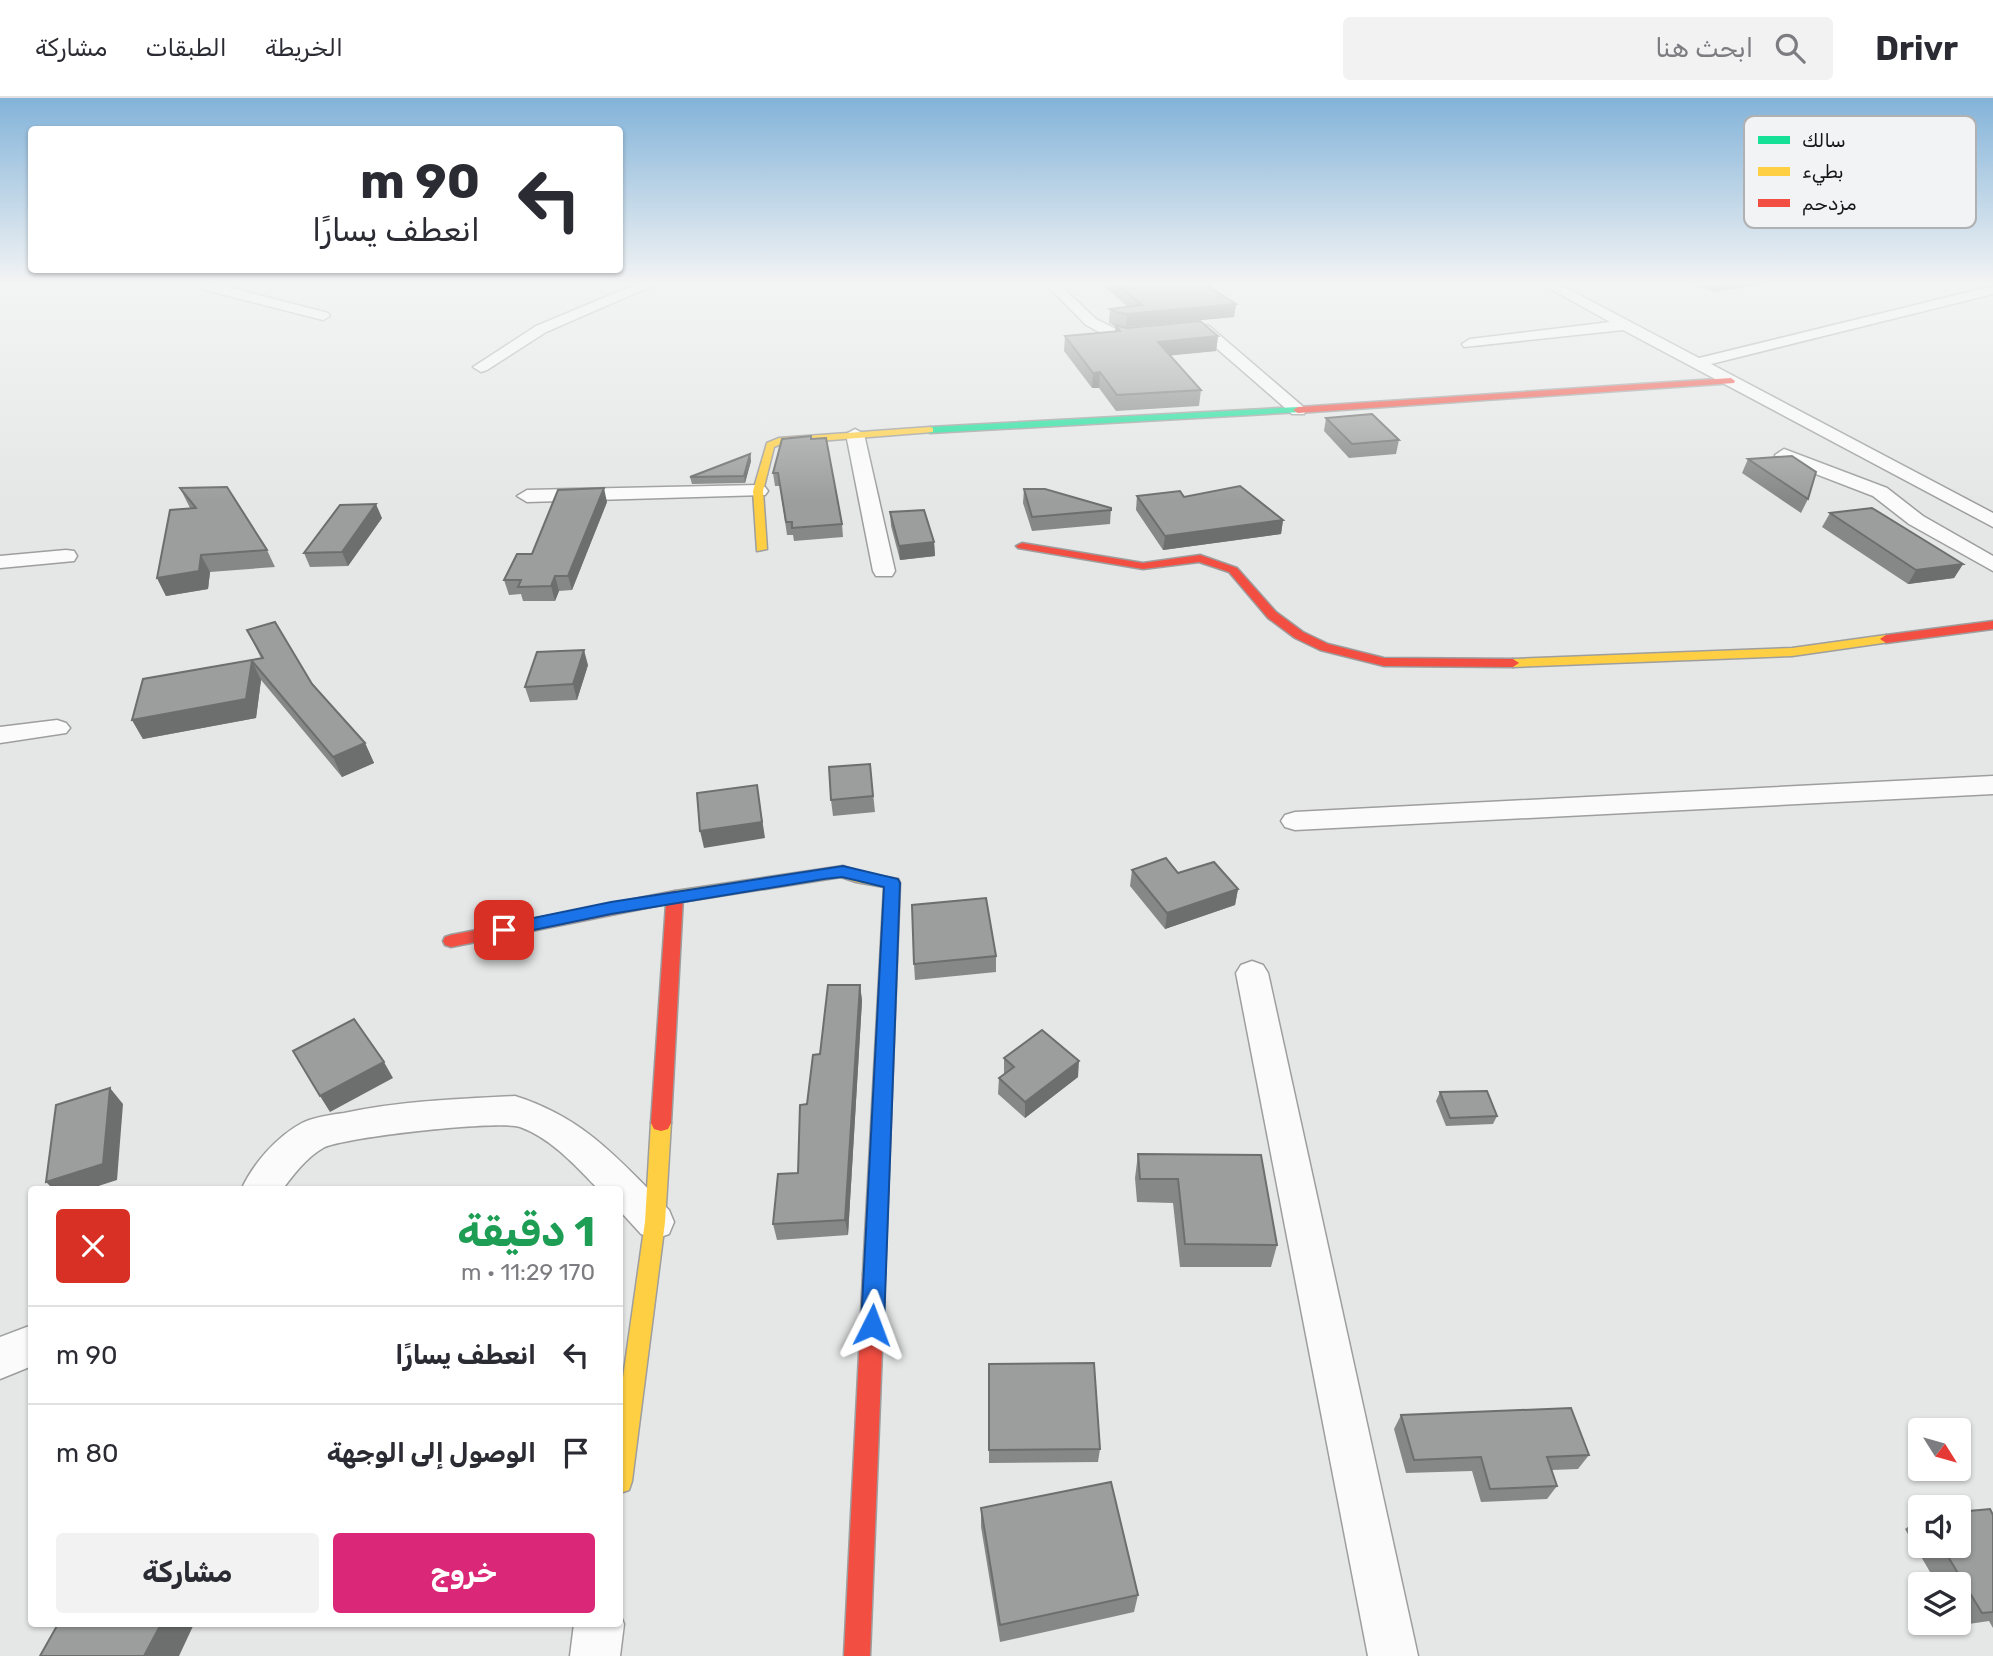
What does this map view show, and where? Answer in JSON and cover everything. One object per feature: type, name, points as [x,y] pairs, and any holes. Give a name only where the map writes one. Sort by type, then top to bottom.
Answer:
[{"type":"street","points":[[481,367],[501,355]]},
{"type":"street","points":[[1234,355],[1298,410]]},
{"type":"street","points":[[1682,355],[1863,454],[1993,521]]},
{"type":"street","points":[[1697,363],[1731,355]]},
{"type":"street","points":[[761,549],[758,491],[772,443],[855,434],[1298,410],[1731,381]]},
{"type":"street","points":[[855,434],[884,571]]},
{"type":"street","points":[[1784,455],[1880,492],[1916,520],[1993,565]]},
{"type":"street","points":[[527,496],[758,491]]},
{"type":"street","points":[[1022,546],[1143,566],[1200,558],[1233,570],[1272,615],[1299,635],[1324,647],[1384,662],[1500,664],[1792,652],[1993,625]]},
{"type":"street","points":[[0,562],[66,556]]},
{"type":"street","points":[[0,735],[57,728]]},
{"type":"street","points":[[1295,821],[1993,785]]},
{"type":"street","points":[[451,941],[675,897],[843,871],[856,877],[892,883],[857,1656]]},
{"type":"street","points":[[623,1459],[655,1222],[675,897]]},
{"type":"street","points":[[1252,973],[1392,1656]]},
{"type":"street","points":[[263,1186],[290,1152],[315,1134],[389,1118],[515,1111],[534,1115],[569,1138],[618,1186]]},
{"type":"street","points":[[623,1191],[655,1222]]},
{"type":"street","points":[[0,1358],[28,1347]]},
{"type":"street","points":[[595,1656],[599,1627]]},
{"type":"building","points":[[1079,355],[1169,355],[1201,390],[1117,395],[1100,372],[1093,373]]},
{"type":"building","points":[[1372,414],[1399,440],[1352,444],[1326,418]]},
{"type":"building","points":[[811,436],[811,439],[826,438],[842,524],[792,528],[792,522],[786,522],[778,473],[773,473],[782,439]]},
{"type":"building","points":[[750,454],[744,476],[690,477]]},
{"type":"building","points":[[1792,456],[1816,472],[1808,499],[1748,459]]},
{"type":"building","points":[[1240,486],[1283,520],[1165,536],[1137,496],[1180,491],[1184,497]]},
{"type":"building","points":[[227,487],[267,550],[201,555],[199,571],[157,578],[170,510],[196,508],[180,488]]},
{"type":"building","points":[[604,488],[568,576],[555,576],[551,586],[518,587],[521,580],[504,580],[517,554],[532,554],[558,490]]},
{"type":"building","points":[[1024,489],[1045,489],[1111,510],[1032,517]]},
{"type":"building","points":[[376,504],[342,552],[304,553],[340,505]]},
{"type":"building","points":[[1872,508],[1963,564],[1916,570],[1830,513]]},
{"type":"building","points":[[924,510],[934,542],[899,546],[890,512]]},
{"type":"building","points":[[275,622],[312,684],[365,743],[333,757],[252,661],[246,699],[132,720],[143,679],[263,658],[247,630]]},
{"type":"building","points":[[584,650],[573,684],[525,687],[537,652]]},
{"type":"building","points":[[870,764],[873,796],[831,800],[829,767]]},
{"type":"building","points":[[757,785],[762,822],[700,831],[697,793]]},
{"type":"building","points":[[1166,858],[1178,873],[1214,862],[1238,889],[1167,913],[1132,870]]},
{"type":"building","points":[[986,898],[996,956],[914,964],[912,905]]},
{"type":"building","points":[[828,985],[860,985],[845,1220],[773,1224],[778,1174],[798,1173],[800,1105],[807,1104],[813,1055],[820,1054]]},
{"type":"building","points":[[354,1019],[384,1062],[320,1096],[293,1051]]},
{"type":"building","points":[[1042,1030],[1079,1061],[1025,1102],[999,1078],[1014,1067],[1004,1058]]},
{"type":"building","points":[[110,1088],[103,1164],[46,1182],[56,1105]]},
{"type":"building","points":[[1487,1091],[1497,1116],[1450,1118],[1440,1092]]},
{"type":"building","points":[[1138,1154],[1261,1155],[1277,1245],[1185,1244],[1178,1179],[1140,1179]]},
{"type":"building","points":[[1094,1363],[1100,1449],[989,1450],[989,1364]]},
{"type":"building","points":[[1571,1408],[1589,1455],[1547,1457],[1557,1486],[1490,1489],[1481,1457],[1414,1460],[1401,1415]]},
{"type":"building","points":[[1111,1482],[1138,1595],[1000,1625],[981,1508]]},
{"type":"building","points":[[1990,1509],[1993,1515],[1993,1612],[1982,1613],[1971,1595],[1971,1572],[1957,1572],[1949,1558],[1971,1558],[1971,1511]]},
{"type":"building","points":[[56,1627],[159,1627],[144,1656],[40,1656]]},
{"type":"traffic: fast","points":[[930,430],[1298,410]]},
{"type":"traffic: slow","points":[[761,549],[758,491],[770,445],[779,441],[930,430]]},
{"type":"traffic: slow","points":[[1513,663],[1792,652],[1886,639]]},
{"type":"traffic: slow","points":[[675,897],[843,871],[856,877],[892,883],[874,1274]]},
{"type":"traffic: slow","points":[[623,1459],[655,1222],[661,1123]]},
{"type":"traffic: jam","points":[[1298,410],[1731,381]]},
{"type":"traffic: jam","points":[[1022,546],[1143,566],[1200,558],[1233,570],[1272,615],[1299,635],[1324,647],[1384,662],[1513,663]]},
{"type":"traffic: jam","points":[[1886,639],[1993,625]]},
{"type":"traffic: jam","points":[[451,941],[675,897],[661,1123]]},
{"type":"traffic: jam","points":[[857,1656],[874,1274]]},
{"type":"route","points":[[504,930],[611,908],[843,871],[856,877],[892,883],[872,1325]]}]
